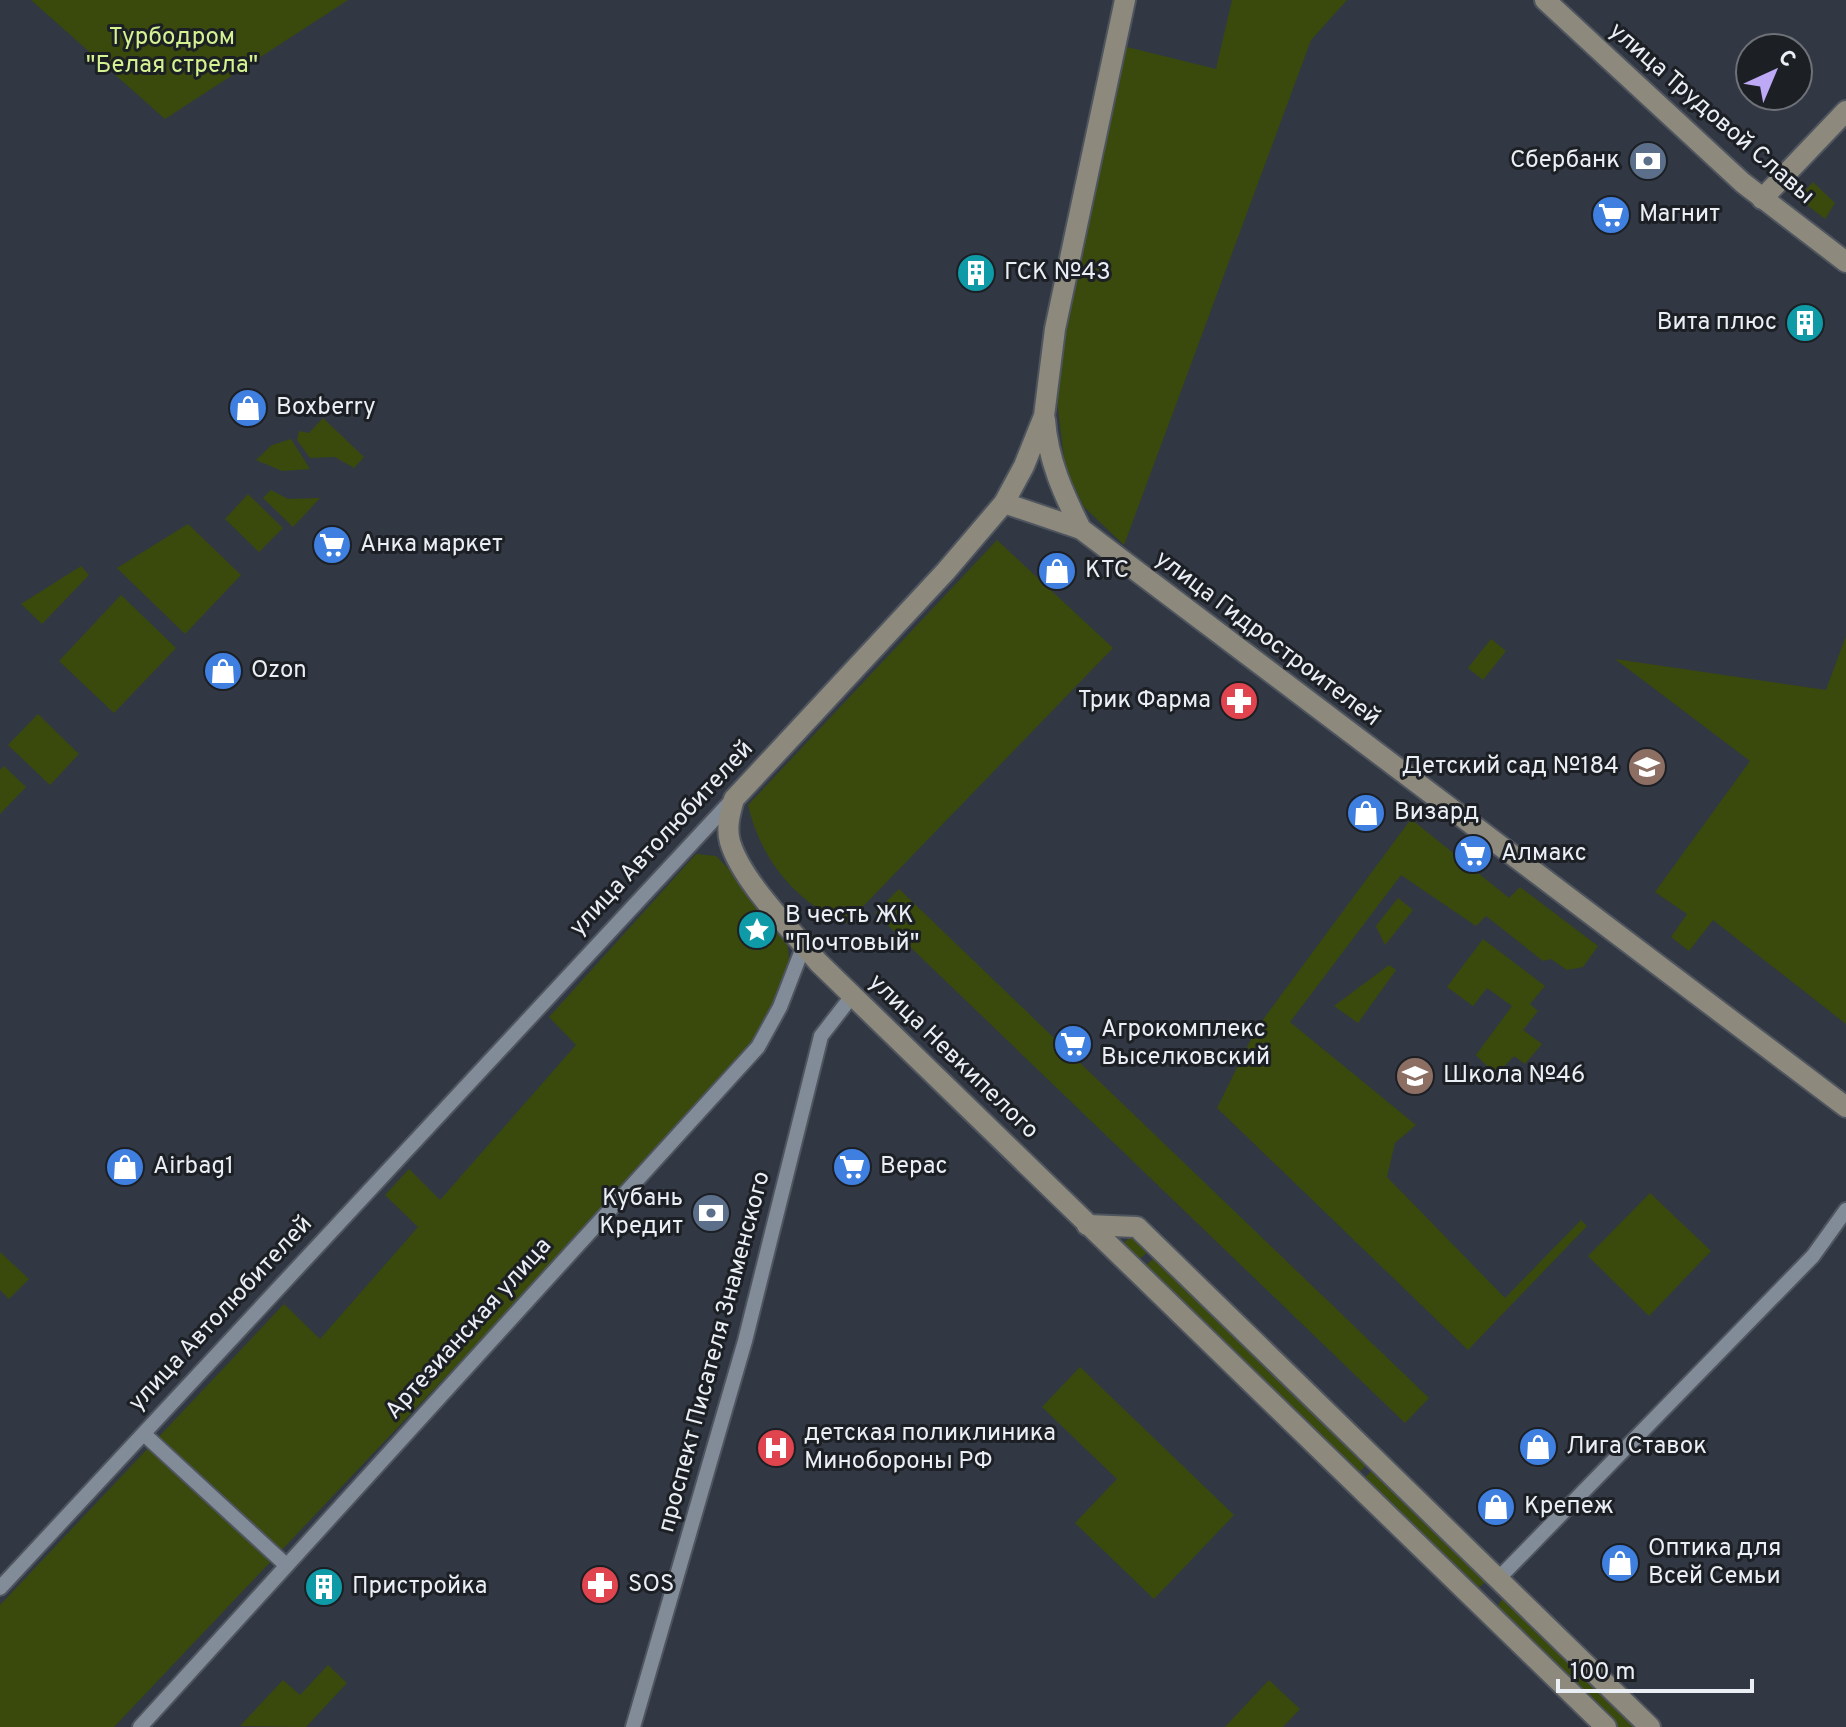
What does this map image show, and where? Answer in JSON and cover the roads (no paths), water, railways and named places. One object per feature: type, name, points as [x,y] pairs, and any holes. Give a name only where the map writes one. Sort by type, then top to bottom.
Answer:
[{"type":"street","name":"улица Автолюбителей","points":[[0,1588],[853,673],[1004,503],[1044,416],[1057,315],[1125,0]]},
{"type":"street","name":"улица Трудовой Славы","points":[[1545,0],[1762,199],[1846,262]]},
{"type":"street","points":[[1762,199],[1846,111]]},
{"type":"street","name":"улица Гидростроителей","points":[[1044,416],[1047,445],[1056,476],[1081,529]]},
{"type":"street","name":"улица Гидростроителей","points":[[1004,503],[1081,529],[1846,1107]]},
{"type":"street","name":"улица Невкипелого","points":[[734,799],[728,820],[730,841],[756,885],[804,945],[852,996],[1606,1727]]},
{"type":"street","name":"Артезианская улица","points":[[140,1727],[758,1047],[780,1007],[804,945]]},
{"type":"street","name":"проспект Писателя Знаменского","points":[[633,1727],[745,1341],[821,1036],[852,996]]},
{"type":"street","points":[[1470,1598],[1483,1593],[1500,1579],[1813,1256],[1846,1210]]},
{"type":"street","points":[[1087,1225],[1137,1227],[1650,1727]]},
{"type":"street","points":[[1141,1277],[1141,1264],[1149,1255],[1164,1254]]},
{"type":"street","points":[[145,1435],[285,1564]]},
{"type":"street","points":[[1486,1613],[1500,1579]]},
{"type":"place","name":"Сбербанк","points":[[1648,161]]},
{"type":"place","name":"Магнит","points":[[1611,215]]},
{"type":"place","name":"ГСК №43","points":[[976,273]]},
{"type":"place","name":"Вита плюс","points":[[1805,323]]},
{"type":"place","name":"Boxberry","points":[[248,408]]},
{"type":"place","name":"Анка маркет","points":[[332,545]]},
{"type":"place","name":"КТС","points":[[1057,571]]},
{"type":"place","name":"Ozon","points":[[223,671]]},
{"type":"place","name":"Трик Фарма","points":[[1239,701]]},
{"type":"place","name":"Детский сад №184","points":[[1647,767]]},
{"type":"place","name":"Визард","points":[[1366,813]]},
{"type":"place","name":"Алмакс","points":[[1473,854]]},
{"type":"place","name":"В честь ЖК \"Почтовый\"","points":[[757,930]]},
{"type":"place","name":"Агрокомплекс Выселковский","points":[[1073,1044]]},
{"type":"place","name":"Школа №46","points":[[1415,1076]]},
{"type":"place","name":"Airbag1","points":[[125,1167]]},
{"type":"place","name":"Верас","points":[[852,1167]]},
{"type":"place","name":"Кубань Кредит","points":[[711,1213]]},
{"type":"place","name":"Лига Ставок","points":[[1538,1447]]},
{"type":"place","name":"детская поликлиника Минобороны РФ","points":[[776,1448]]},
{"type":"place","name":"Крепеж","points":[[1496,1507]]},
{"type":"place","name":"Оптика для Всей Семьи","points":[[1620,1563]]},
{"type":"place","name":"SOS","points":[[600,1585]]},
{"type":"place","name":"Пристройка","points":[[324,1587]]},
{"type":"park label","name":"Турбодром \"Белая стрела\"","points":[[172,52]]}]
